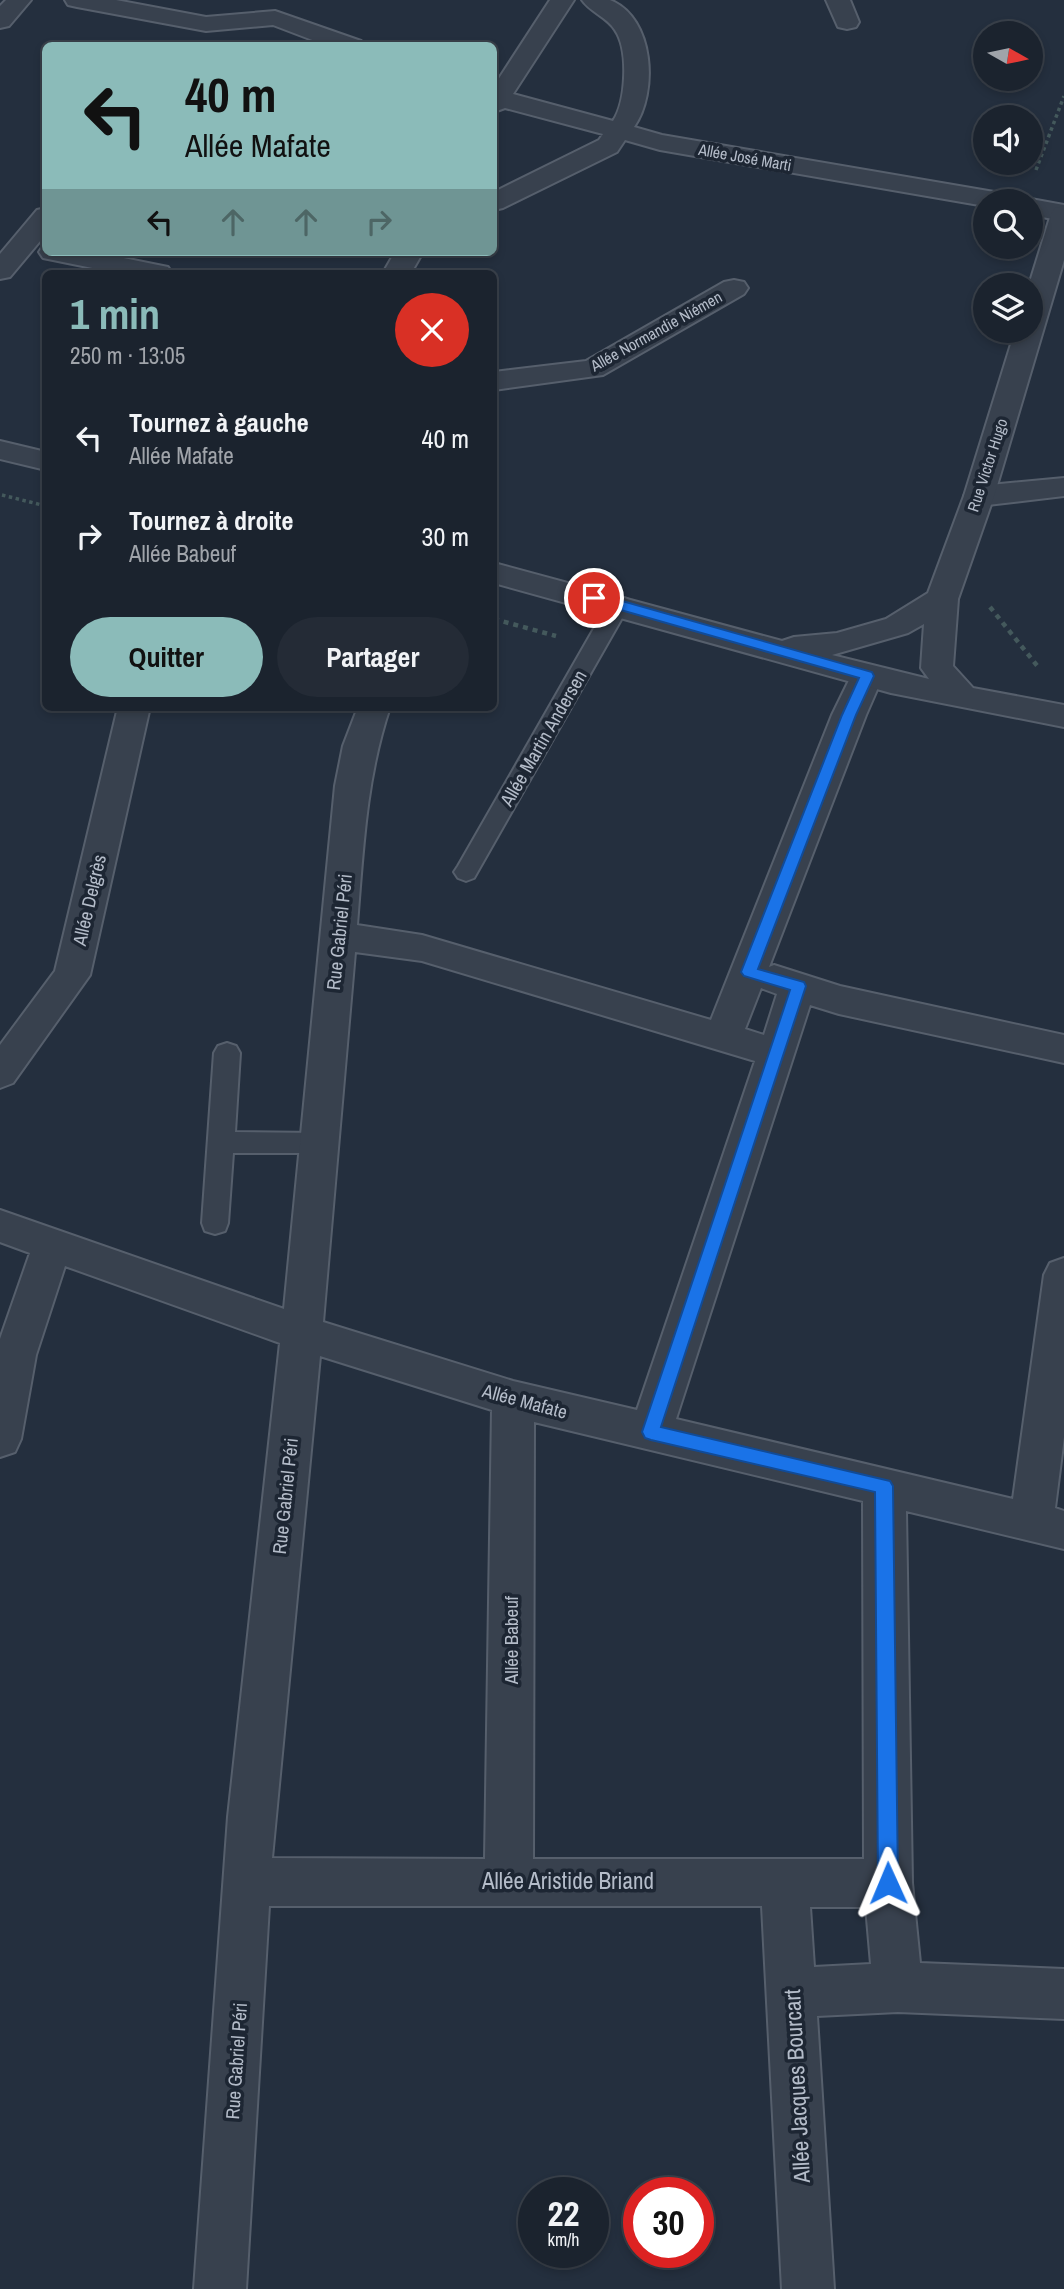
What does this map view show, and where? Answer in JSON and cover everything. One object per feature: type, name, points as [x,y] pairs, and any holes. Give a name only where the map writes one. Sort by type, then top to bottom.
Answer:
[{"type":"street","points":[[0,21],[19,0]]},
{"type":"street","points":[[77,0],[206,24],[275,18],[341,42]]},
{"type":"street","points":[[275,18],[303,0]]},
{"type":"street","points":[[497,97],[562,0]]},
{"type":"street","points":[[497,201],[608,146],[632,112],[637,68],[632,38],[624,23],[594,0]]},
{"type":"street","points":[[191,42],[206,24]]},
{"type":"street","name":"Allée José Marti","points":[[497,100],[660,142],[973,196]]},
{"type":"street","points":[[1043,212],[1063,219]]},
{"type":"street","name":"Rue Victor Hugo","points":[[1043,285],[1063,219]]},
{"type":"street","points":[[0,271],[33,248],[42,226]]},
{"type":"street","points":[[73,256],[143,270]]},
{"type":"street","name":"Allée Normandie Niémen","points":[[497,381],[593,369],[734,289]]},
{"type":"street","name":"Rue Victor Hugo","points":[[963,698],[937,668],[942,599],[979,495],[1025,343]]},
{"type":"street","points":[[0,450],[42,460]]},
{"type":"street","points":[[979,495],[1064,487]]},
{"type":"street","points":[[497,574],[619,604],[867,676],[963,698],[1064,716]]},
{"type":"street","points":[[780,649],[839,643],[897,626],[942,599]]},
{"type":"street","points":[[723,1037],[849,715],[867,676]]},
{"type":"street","name":"Allée Delgrès","points":[[0,1073],[72,975],[133,711]]},
{"type":"street","name":"Rue Gabriel Péri","points":[[220,2289],[249,1882],[251,1817],[303,1334],[352,786],[360,746],[373,711]]},
{"type":"street","points":[[337,936],[422,948],[776,1053]]},
{"type":"street","points":[[749,972],[839,1000],[1064,1049]]},
{"type":"street","points":[[651,1432],[798,986]]},
{"type":"street","name":"Allée Mafate","points":[[0,1226],[303,1334],[513,1399],[1048,1525]]},
{"type":"street","points":[[0,1439],[15,1355],[52,1246]]},
{"type":"street","points":[[1048,1525],[1064,1275]]},
{"type":"street","name":"Allée Babeuf","points":[[509,1880],[513,1399]]},
{"type":"street","points":[[884,1486],[888,1883],[898,1987]]},
{"type":"street","name":"Allée Aristide Briand","points":[[249,1882],[509,1880],[888,1883]]},
{"type":"street","name":"Allée Jacques Bourcart","points":[[785,1882],[807,2289]]},
{"type":"street","points":[[792,1993],[898,1987],[1064,1994]]},
{"type":"lane","name":"Allée Martin Andersen","points":[[466,872],[619,604]]},
{"type":"lane","points":[[215,1223],[227,1053]]},
{"type":"lane","points":[[221,1142],[319,1143]]},
{"type":"path","points":[[1033,178],[1064,96]]},
{"type":"path","points":[[0,494],[42,505]]},
{"type":"path","points":[[988,605],[1037,667],[1051,670]]},
{"type":"route","points":[[594,598],[867,676],[849,715],[749,972],[798,986],[651,1432],[884,1486],[888,1883]]}]
